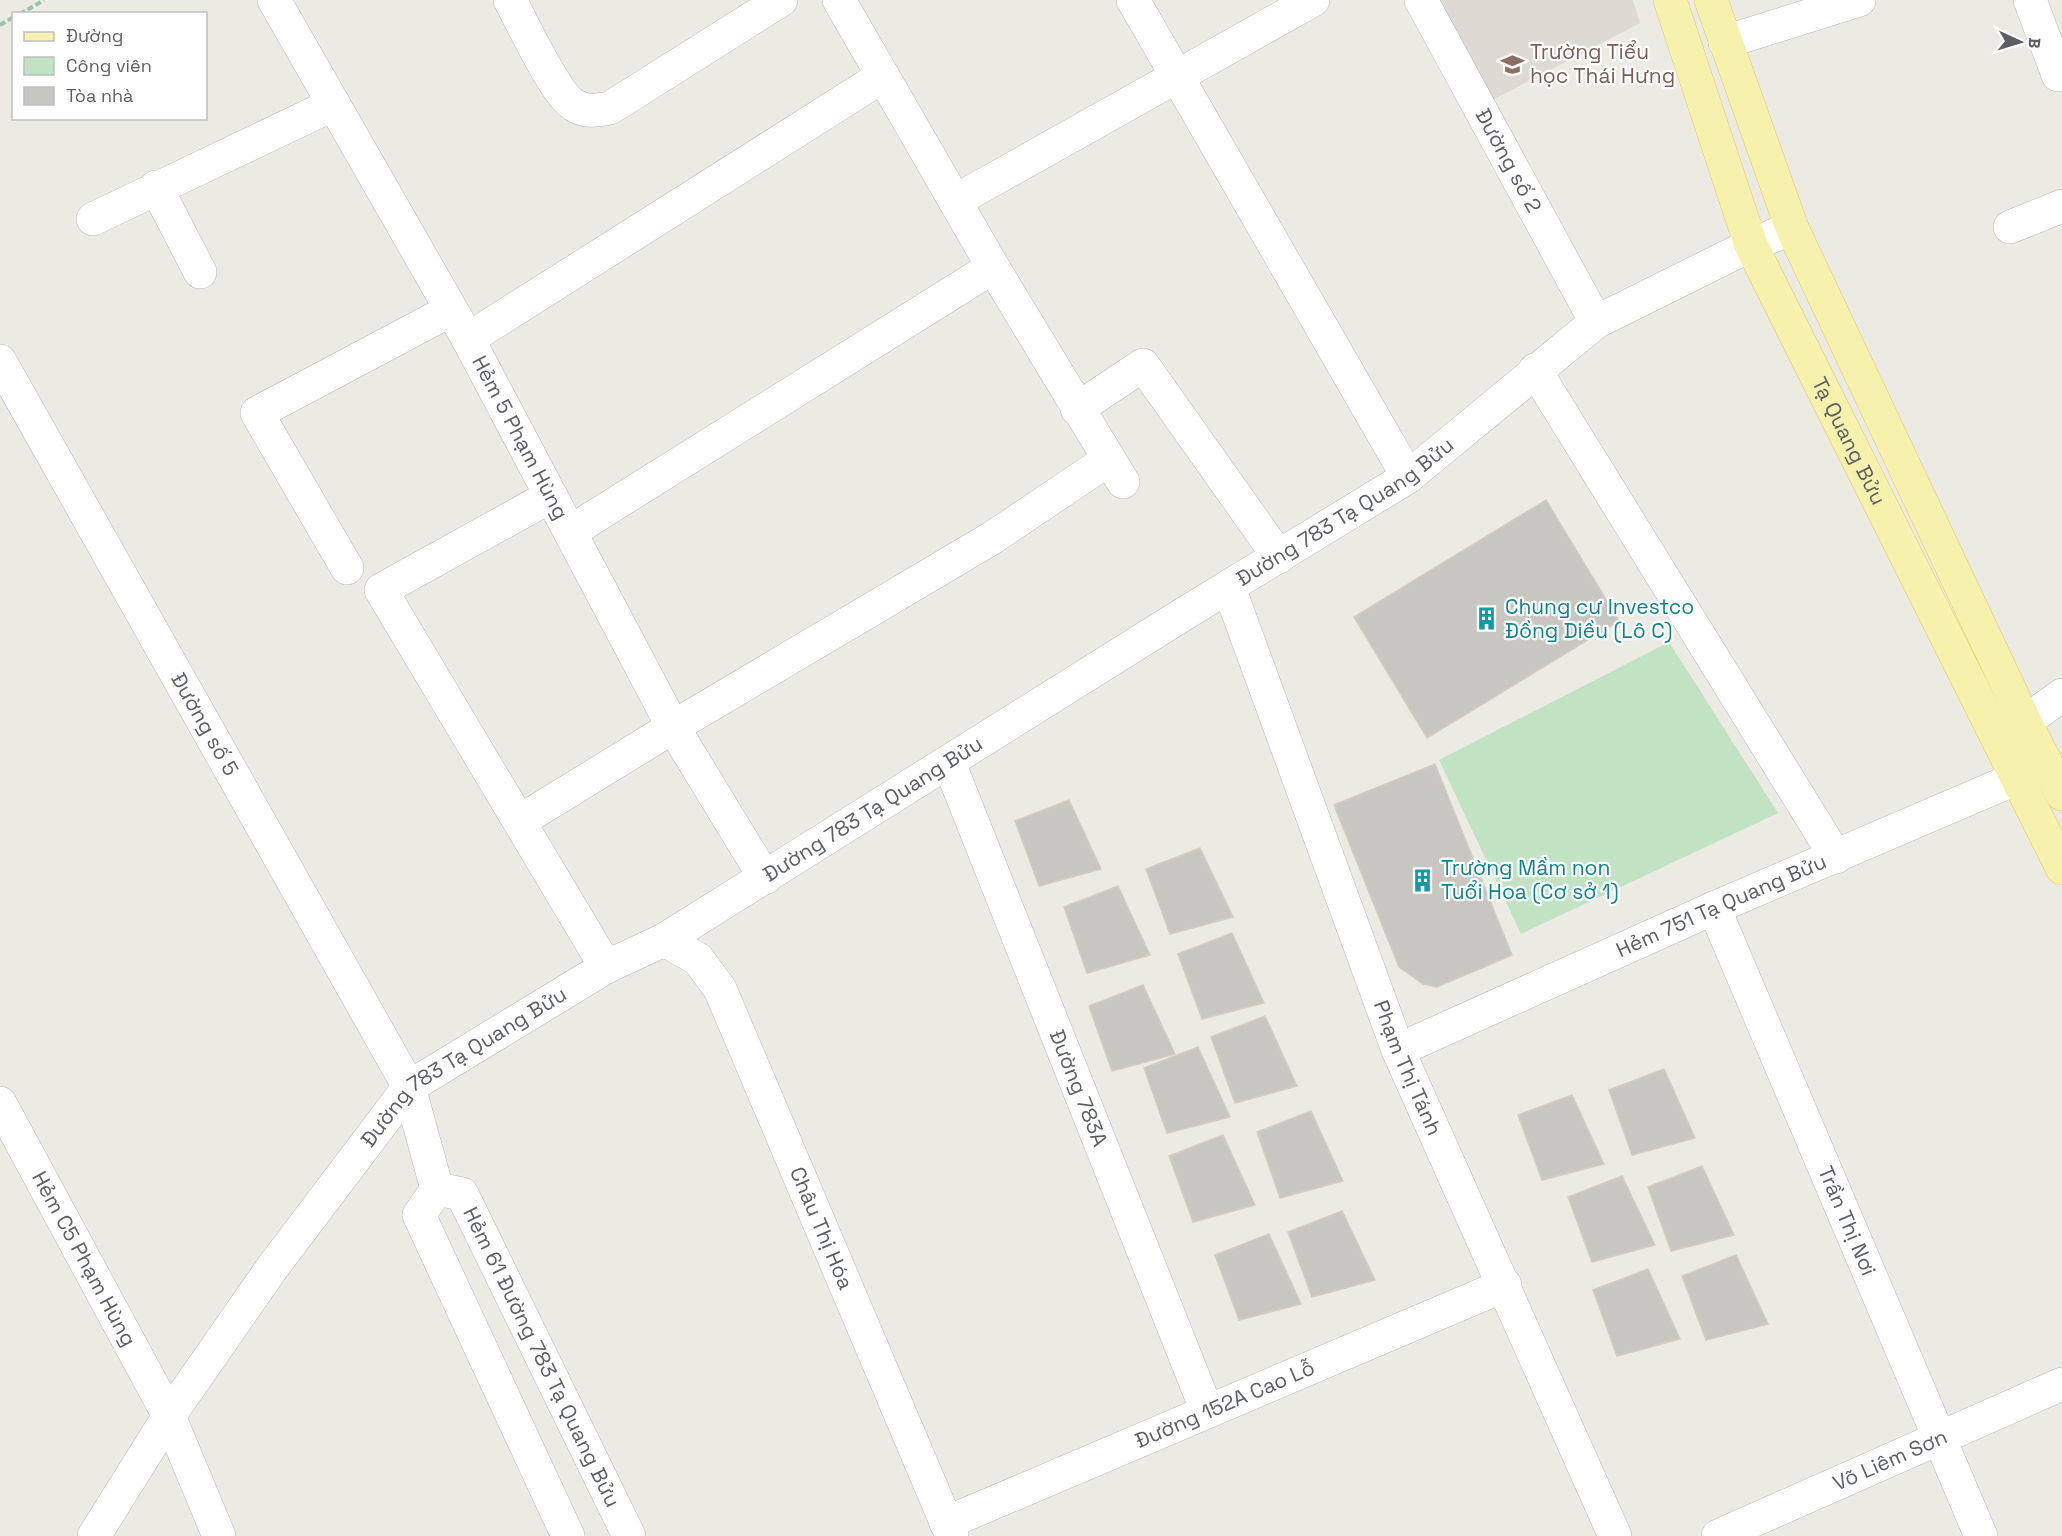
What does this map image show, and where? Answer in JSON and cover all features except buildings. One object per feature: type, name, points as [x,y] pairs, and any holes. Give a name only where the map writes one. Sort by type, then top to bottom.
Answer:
[{"type":"main road","name":"Tạ Quang Bửu","points":[[1670,0],[1751,245],[2062,868]]},
{"type":"main road","name":"Tạ Quang Bửu","points":[[1711,0],[1792,228],[2025,722],[2062,794]]},
{"type":"street","name":"Hẻm 5 Phạm Hùng","points":[[274,0],[468,339],[673,727],[765,878]]},
{"type":"street","points":[[510,0],[559,90],[572,105],[588,111],[610,108],[781,0]]},
{"type":"street","points":[[520,822],[673,727],[992,538],[1115,471],[993,267],[839,0]]},
{"type":"street","points":[[1133,0],[1408,477]]},
{"type":"street","points":[[955,201],[1313,0]]},
{"type":"street","name":"Đường số 2","points":[[1421,0],[1596,322]]},
{"type":"street","points":[[1725,42],[1859,0]]},
{"type":"street","points":[[2030,0],[2058,75],[2062,74]]},
{"type":"street","points":[[468,339],[883,76]]},
{"type":"street","points":[[93,219],[334,104]]},
{"type":"street","points":[[156,187],[200,272]]},
{"type":"street","points":[[2010,227],[2062,206]]},
{"type":"street","name":"Đường 783 Tạ Quang Bửu","points":[[94,1536],[169,1416],[272,1268],[409,1087],[606,967],[664,940],[1408,477],[1596,322],[1751,245],[1792,228]]},
{"type":"street","points":[[570,532],[993,267]]},
{"type":"street","points":[[347,568],[257,413],[451,310]]},
{"type":"street","name":"Đường số 5","points":[[0,361],[409,1087],[437,1189]]},
{"type":"street","points":[[1077,409],[1143,365],[1279,557]]},
{"type":"street","points":[[1535,370],[1836,857]]},
{"type":"street","points":[[551,496],[381,590],[606,967]]},
{"type":"street","name":"Phạm Thị Tánh","points":[[1229,588],[1398,1050],[1505,1285],[1615,1536]]},
{"type":"street","points":[[2025,722],[2062,695]]},
{"type":"street","name":"Đường 783A","points":[[949,764],[1207,1411]]},
{"type":"street","name":"Hẻm 751 Tạ Quang Bửu","points":[[1398,1050],[1714,908],[2019,780],[2047,765]]},
{"type":"street","name":"Trần Thị Nơi","points":[[1714,908],[1981,1536]]},
{"type":"street","name":"Châu Thị Hóa","points":[[664,940],[698,959],[720,989],[949,1529]]},
{"type":"street","name":"Hẻm C5 Phạm Hùng","points":[[0,1103],[169,1416],[219,1536]]},
{"type":"street","points":[[437,1189],[419,1215],[568,1536]]},
{"type":"street","name":"Hẻm 61 Đường 783 Tạ Quang Bửu","points":[[437,1189],[462,1194],[628,1536]]},
{"type":"street","name":"Đường 152A Cao Lỗ","points":[[949,1529],[1207,1411],[1505,1285]]},
{"type":"street","name":"Võ Liêm Sơn","points":[[1718,1536],[2062,1384]]},
{"type":"path","points":[[23,12],[44,0]]},
{"type":"shaded area","name":"Trường Tiểu học Thái Hưng","points":[[1431,0],[1633,0],[1640,23],[1483,105]]},
{"type":"green space","points":[[1669,642],[1778,813],[1521,934],[1439,760]]},
{"type":"place","name":"Trường Tiểu học Thái Hưng","points":[[1512,64]]},
{"type":"place","name":"Chung cư Investco Đồng Diều (Lô C)","points":[[1487,619]]},
{"type":"place","name":"Trường Mầm non Tuổi Hoa (Cơ sở 1)","points":[[1423,880]]}]
